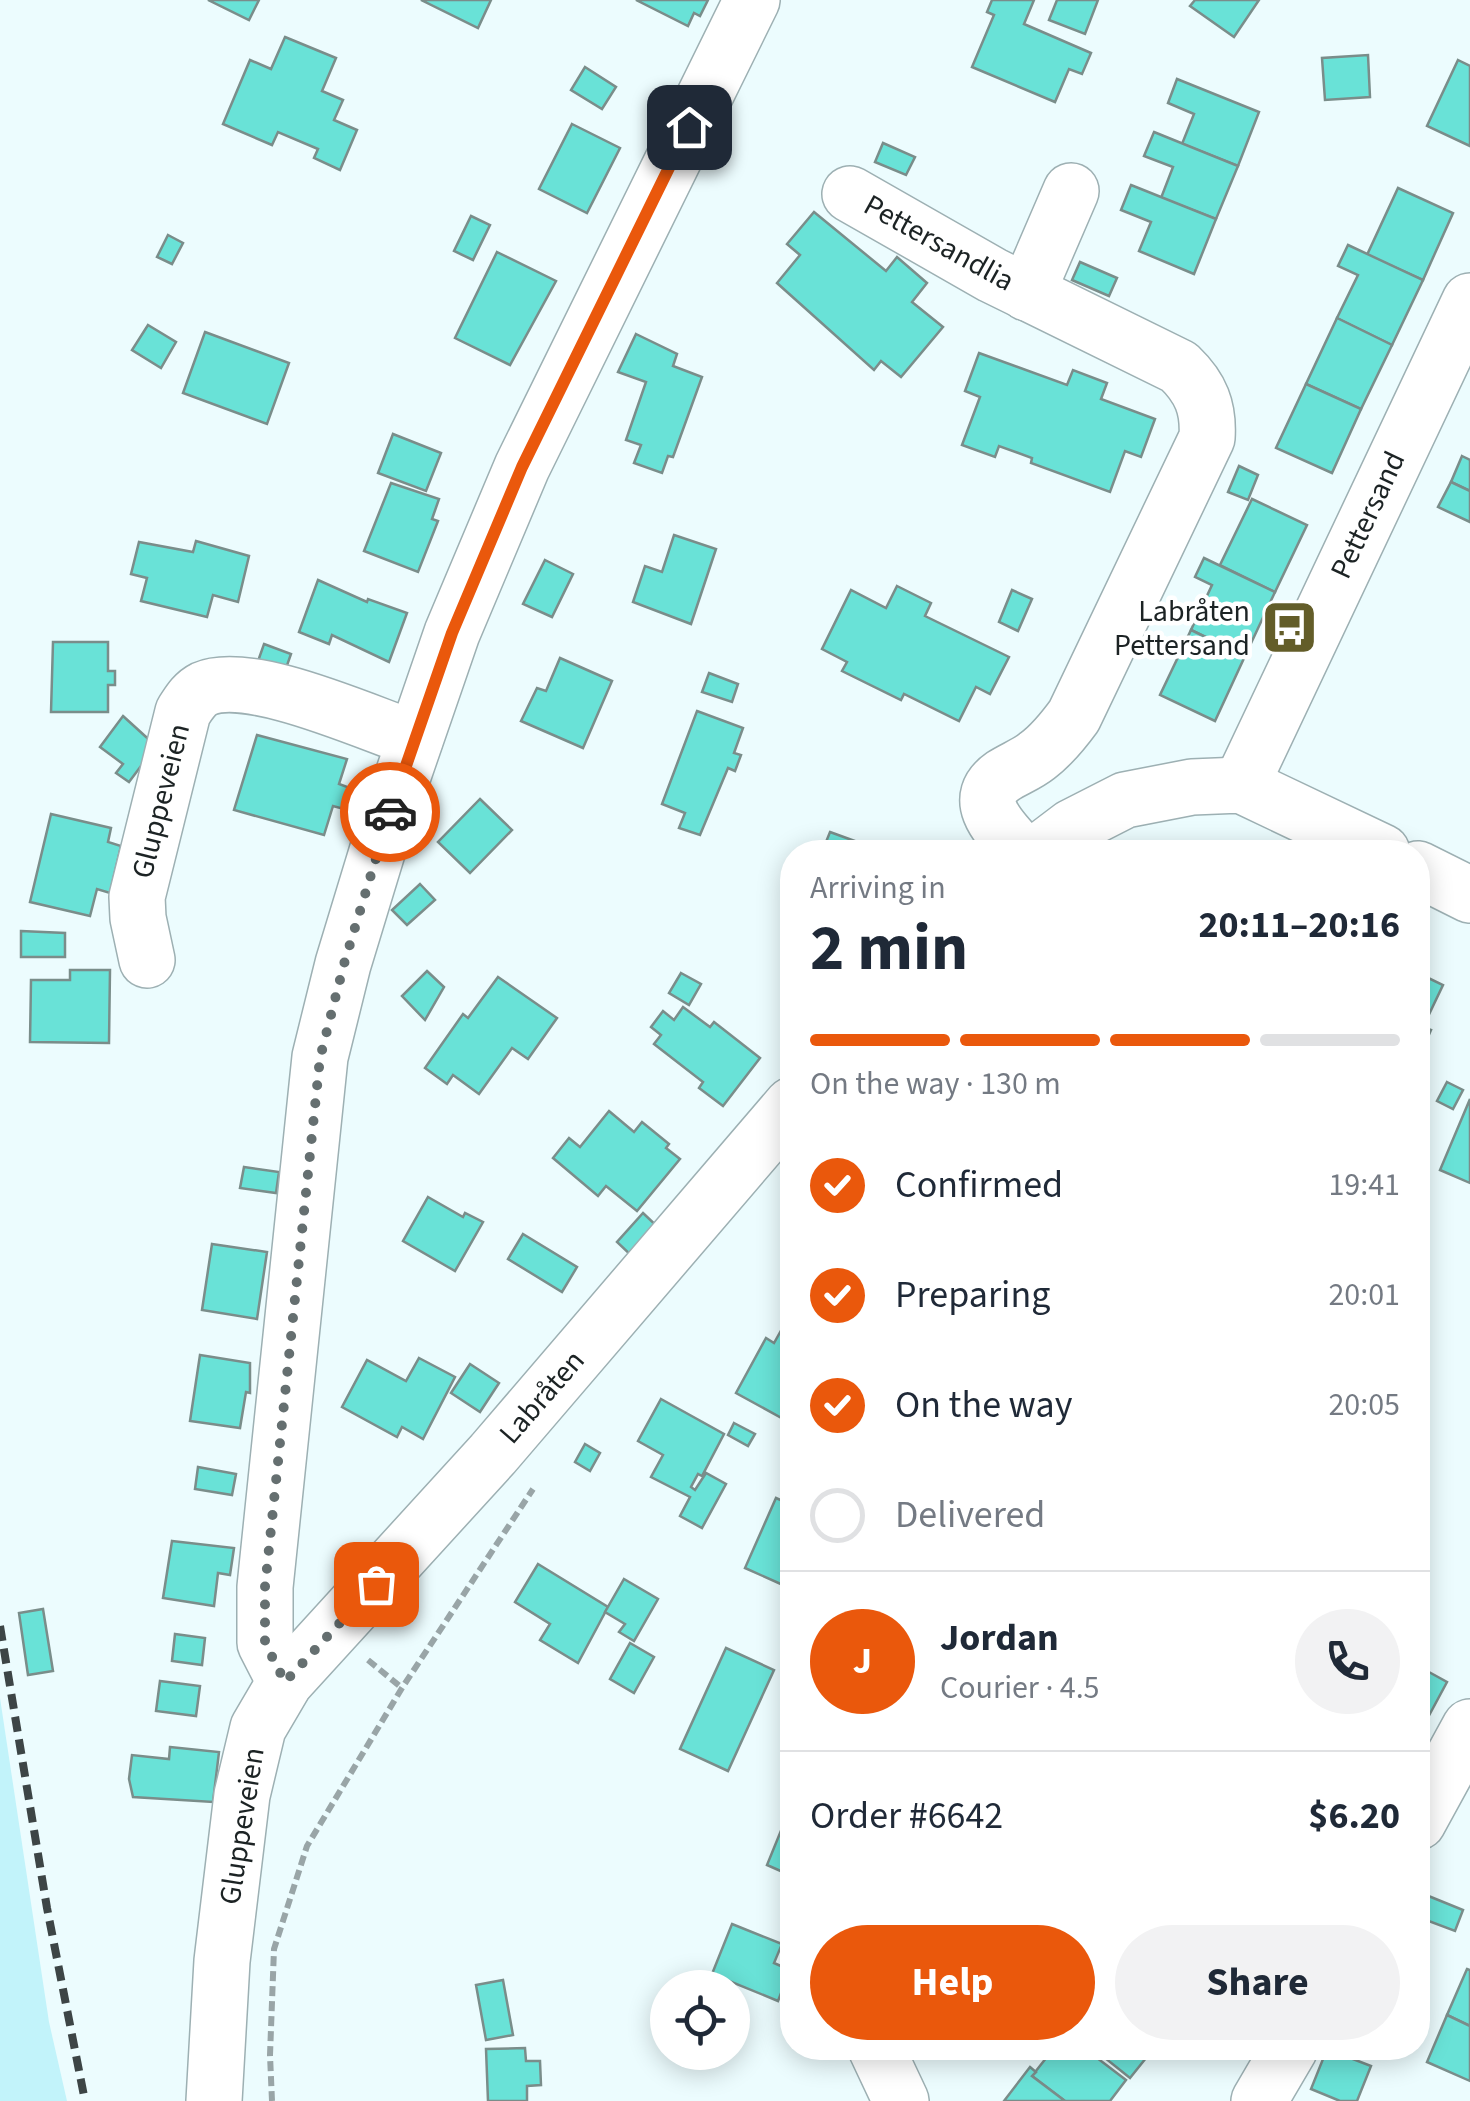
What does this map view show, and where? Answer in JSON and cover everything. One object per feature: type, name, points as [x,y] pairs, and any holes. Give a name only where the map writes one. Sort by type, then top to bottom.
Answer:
[{"type":"street","points":[[285,1682],[265,1643],[265,1587],[320,1058],[349,946],[452,633],[522,467],[752,0]]},
{"type":"street","name":"Pettersandlia","points":[[1027,292],[1070,190]]},
{"type":"street","name":"Pettersandlia","points":[[850,194],[1027,292],[1179,367],[1204,398],[1207,438],[1074,716],[1051,746],[992,785],[987,797],[988,810],[1011,840]]},
{"type":"street","name":"Pettersand","points":[[1241,785],[1470,300]]},
{"type":"street","name":"Gluppeveien","points":[[147,960],[137,897],[183,712],[193,697],[206,688],[250,685],[278,691],[415,739]]},
{"type":"street","points":[[1055,840],[1125,800],[1192,787],[1241,785],[1357,840]]},
{"type":"street","points":[[1430,875],[1470,895]]},
{"type":"street","name":"Labråten","points":[[285,1682],[506,1440],[780,1120]]},
{"type":"street","name":"Gluppeveien","points":[[214,2101],[222,1961],[242,1795],[258,1728],[285,1682]]},
{"type":"street","points":[[1430,1800],[1470,1726]]},
{"type":"street","points":[[882,2060],[901,2101]]},
{"type":"street","points":[[1260,2101],[1283,2060]]},
{"type":"path","points":[[272,2101],[274,1949],[307,1846],[402,1688],[533,1489]]},
{"type":"shaded area","points":[[0,1698],[49,2022],[67,2101],[0,2101]]},
{"type":"building","points":[[208,0],[259,0],[249,20]]},
{"type":"building","points":[[421,0],[491,0],[478,28]]},
{"type":"building","points":[[636,0],[708,0],[700,16],[694,13],[688,26]]},
{"type":"building","points":[[992,0],[1034,0],[1024,24],[1091,53],[1082,74],[1069,69],[1055,102],[972,67],[994,15],[987,12]]},
{"type":"building","points":[[1057,0],[1098,0],[1085,34],[1049,20]]},
{"type":"building","points":[[1195,0],[1259,0],[1234,37],[1190,6]]},
{"type":"building","points":[[285,37],[336,58],[322,91],[343,100],[334,120],[357,130],[340,170],[314,158],[318,149],[278,132],[272,145],[223,124],[250,60],[271,69]]},
{"type":"building","points":[[1368,55],[1370,97],[1325,100],[1322,58]]},
{"type":"building","points":[[1458,60],[1470,66],[1470,146],[1427,126]]},
{"type":"building","points":[[585,67],[616,87],[602,109],[571,90]]},
{"type":"building","points":[[1177,79],[1259,112],[1238,166],[1182,144],[1194,114],[1168,103]]},
{"type":"building","points":[[572,124],[620,148],[587,213],[539,189]]},
{"type":"building","points":[[1154,132],[1238,166],[1216,219],[1161,198],[1173,167],[1144,156]]},
{"type":"building","points":[[883,143],[915,157],[906,175],[875,162]]},
{"type":"building","points":[[1131,185],[1216,219],[1194,274],[1139,251],[1151,222],[1121,210]]},
{"type":"building","points":[[1398,188],[1453,213],[1423,280],[1367,255]]},
{"type":"building","points":[[814,212],[886,271],[897,257],[927,283],[912,302],[943,327],[901,377],[881,361],[874,370],[777,283],[800,255],[787,244]]},
{"type":"building","points":[[471,216],[490,225],[473,260],[454,251]]},
{"type":"building","points":[[168,235],[183,243],[172,264],[157,257]]},
{"type":"building","points":[[1348,245],[1423,280],[1392,345],[1337,318],[1358,275],[1338,266]]},
{"type":"building","points":[[497,252],[556,281],[510,365],[455,338]]},
{"type":"building","points":[[1080,262],[1117,278],[1109,296],[1072,280]]},
{"type":"building","points":[[1337,318],[1392,345],[1361,409],[1306,384]]},
{"type":"building","points":[[148,325],[176,342],[161,368],[132,350]]},
{"type":"building","points":[[205,332],[289,363],[267,424],[183,393]]},
{"type":"building","points":[[636,334],[677,354],[673,366],[702,377],[673,457],[668,456],[662,473],[634,463],[641,445],[626,440],[646,382],[618,372]]},
{"type":"building","points":[[979,353],[1067,385],[1073,370],[1107,383],[1101,399],[1155,419],[1141,457],[1125,451],[1110,492],[1031,463],[1032,458],[999,446],[995,457],[962,445],[980,397],[965,391]]},
{"type":"building","points":[[1306,384],[1361,409],[1332,473],[1276,448]]},
{"type":"building","points":[[393,434],[441,453],[426,491],[378,473]]},
{"type":"building","points":[[1462,456],[1470,460],[1470,491],[1451,482]]},
{"type":"building","points":[[1239,466],[1258,475],[1248,500],[1228,492]]},
{"type":"building","points":[[1451,482],[1470,491],[1470,522],[1438,507]]},
{"type":"building","points":[[391,483],[439,499],[432,519],[438,521],[418,572],[364,551]]},
{"type":"building","points":[[1252,499],[1307,525],[1275,592],[1220,565]]},
{"type":"building","points":[[674,535],[716,549],[691,624],[633,602],[645,566],[662,572]]},
{"type":"building","points":[[196,541],[249,556],[238,602],[213,595],[207,617],[141,601],[147,578],[131,574],[139,542],[193,552]]},
{"type":"building","points":[[1204,558],[1275,592],[1245,656],[1191,630],[1212,585],[1195,577]]},
{"type":"building","points":[[545,560],[573,574],[552,617],[523,604]]},
{"type":"building","points":[[318,580],[367,602],[368,599],[407,613],[389,662],[332,635],[329,644],[299,632]]},
{"type":"building","points":[[897,586],[931,603],[925,616],[1009,657],[990,694],[976,687],[959,721],[904,694],[901,700],[842,671],[847,662],[822,649],[851,590],[886,608]]},
{"type":"building","points":[[1012,590],[1032,599],[1018,631],[999,622]]},
{"type":"building","points":[[1191,630],[1245,656],[1215,721],[1160,695]]},
{"type":"building","points":[[53,642],[108,642],[108,671],[115,671],[115,685],[108,685],[108,712],[51,712]]},
{"type":"building","points":[[264,644],[291,654],[284,674],[257,664]]},
{"type":"building","points":[[560,658],[612,681],[583,748],[521,721],[537,688],[546,691]]},
{"type":"building","points":[[709,673],[738,684],[732,702],[702,692]]},
{"type":"building","points":[[697,711],[743,728],[734,753],[741,755],[735,771],[728,768],[700,835],[679,828],[685,813],[662,804]]},
{"type":"building","points":[[123,716],[156,746],[129,782],[116,773],[123,764],[100,747]]},
{"type":"building","points":[[257,735],[347,759],[339,784],[350,788],[344,809],[333,806],[324,835],[234,810]]},
{"type":"building","points":[[480,799],[512,830],[470,873],[438,842]]},
{"type":"building","points":[[51,814],[111,828],[108,842],[121,846],[110,893],[97,889],[90,916],[30,902]]},
{"type":"building","points":[[830,832],[852,840],[827,840]]},
{"type":"building","points":[[420,884],[435,900],[407,925],[392,910]]},
{"type":"building","points":[[21,931],[65,933],[65,957],[21,957]]},
{"type":"building","points":[[70,970],[110,970],[109,1043],[30,1042],[31,980],[70,980]]},
{"type":"building","points":[[427,971],[444,987],[425,1020],[402,996]]},
{"type":"building","points":[[681,973],[701,984],[689,1005],[669,993]]},
{"type":"building","points":[[498,977],[557,1018],[528,1059],[512,1048],[479,1094],[453,1075],[447,1084],[425,1068],[463,1014],[468,1018]]},
{"type":"building","points":[[1430,979],[1443,985],[1430,1012]]},
{"type":"building","points":[[683,1007],[710,1027],[714,1022],[760,1058],[723,1106],[699,1088],[703,1082],[654,1044],[661,1035],[651,1027],[663,1011],[674,1020]]},
{"type":"building","points":[[1447,1082],[1463,1090],[1453,1109],[1437,1101]]},
{"type":"building","points":[[1470,1099],[1470,1183],[1440,1170]]},
{"type":"building","points":[[609,1111],[634,1132],[642,1122],[669,1144],[666,1148],[680,1159],[637,1211],[606,1186],[598,1196],[553,1158],[569,1138],[580,1147]]},
{"type":"building","points":[[244,1167],[279,1172],[276,1193],[240,1188]]},
{"type":"building","points":[[428,1197],[463,1217],[465,1213],[483,1222],[455,1271],[403,1241]]},
{"type":"building","points":[[643,1213],[662,1231],[636,1260],[617,1242]]},
{"type":"building","points":[[523,1234],[577,1267],[562,1292],[508,1259]]},
{"type":"building","points":[[212,1244],[267,1252],[257,1319],[202,1310]]},
{"type":"building","points":[[780,1332],[780,1417],[736,1393],[766,1338],[774,1343]]},
{"type":"building","points":[[200,1355],[250,1363],[250,1393],[246,1392],[240,1428],[190,1421]]},
{"type":"building","points":[[419,1358],[455,1377],[423,1439],[402,1427],[397,1437],[342,1407],[367,1360],[406,1381]]},
{"type":"building","points":[[470,1364],[499,1383],[480,1412],[451,1393]]},
{"type":"building","points":[[661,1399],[724,1434],[702,1476],[698,1474],[691,1487],[695,1490],[706,1473],[726,1484],[702,1528],[680,1516],[690,1497],[651,1477],[663,1455],[638,1441]]},
{"type":"building","points":[[734,1423],[755,1434],[748,1446],[728,1435]]},
{"type":"building","points":[[585,1444],[600,1453],[590,1471],[575,1462]]},
{"type":"building","points":[[198,1467],[236,1474],[232,1495],[195,1489]]},
{"type":"building","points":[[776,1498],[780,1500],[780,1584],[745,1568]]},
{"type":"building","points":[[172,1541],[234,1548],[230,1575],[218,1573],[214,1606],[163,1598]]},
{"type":"building","points":[[538,1564],[608,1607],[578,1663],[540,1640],[550,1624],[515,1602]]},
{"type":"building","points":[[624,1579],[658,1599],[634,1641],[619,1632],[625,1624],[605,1612]]},
{"type":"building","points":[[43,1609],[53,1671],[28,1675],[19,1613]]},
{"type":"building","points":[[175,1634],[205,1638],[202,1665],[172,1661]]},
{"type":"building","points":[[630,1643],[654,1657],[634,1693],[610,1679]]},
{"type":"building","points":[[726,1648],[774,1670],[728,1771],[680,1749]]},
{"type":"building","points":[[1430,1673],[1447,1682],[1430,1714]]},
{"type":"building","points":[[160,1681],[200,1686],[196,1716],[156,1711]]},
{"type":"building","points":[[170,1747],[219,1752],[213,1802],[133,1797],[129,1779],[132,1755],[169,1759]]},
{"type":"building","points":[[780,1833],[780,1871],[767,1865]]},
{"type":"building","points":[[1430,1897],[1463,1910],[1455,1931],[1430,1922]]},
{"type":"building","points":[[732,1924],[780,1943],[774,1963],[780,1966],[778,2001],[750,1990],[750,1970],[714,1970]]},
{"type":"building","points":[[1467,1969],[1470,1970],[1470,2026],[1447,2015]]},
{"type":"building","points":[[503,1980],[513,2035],[486,2040],[476,1985]]},
{"type":"building","points":[[1447,2015],[1470,2026],[1470,2081],[1427,2062]]},
{"type":"building","points":[[525,2048],[526,2061],[540,2061],[541,2085],[527,2086],[527,2101],[488,2101],[486,2049]]},
{"type":"building","points":[[1045,2060],[1100,2060],[1126,2080],[1110,2101],[1065,2101],[1032,2076]]},
{"type":"building","points":[[1108,2060],[1144,2060],[1130,2078]]},
{"type":"building","points":[[1323,2060],[1355,2060],[1371,2066],[1357,2101],[1340,2101],[1311,2089]]},
{"type":"building","points":[[1030,2067],[1036,2072],[1032,2076],[1065,2101],[1004,2101]]},
{"type":"railway","points":[[0,1626],[47,1908],[85,2101]]},
{"type":"way so far","points":[[376,1584],[285,1682],[265,1643],[265,1587],[320,1058],[390,812]]},
{"type":"place","name":"Labråten Pettersand","points":[[1289,628]]},
{"type":"route","points":[[390,812],[452,633],[522,467],[689,127]]}]
